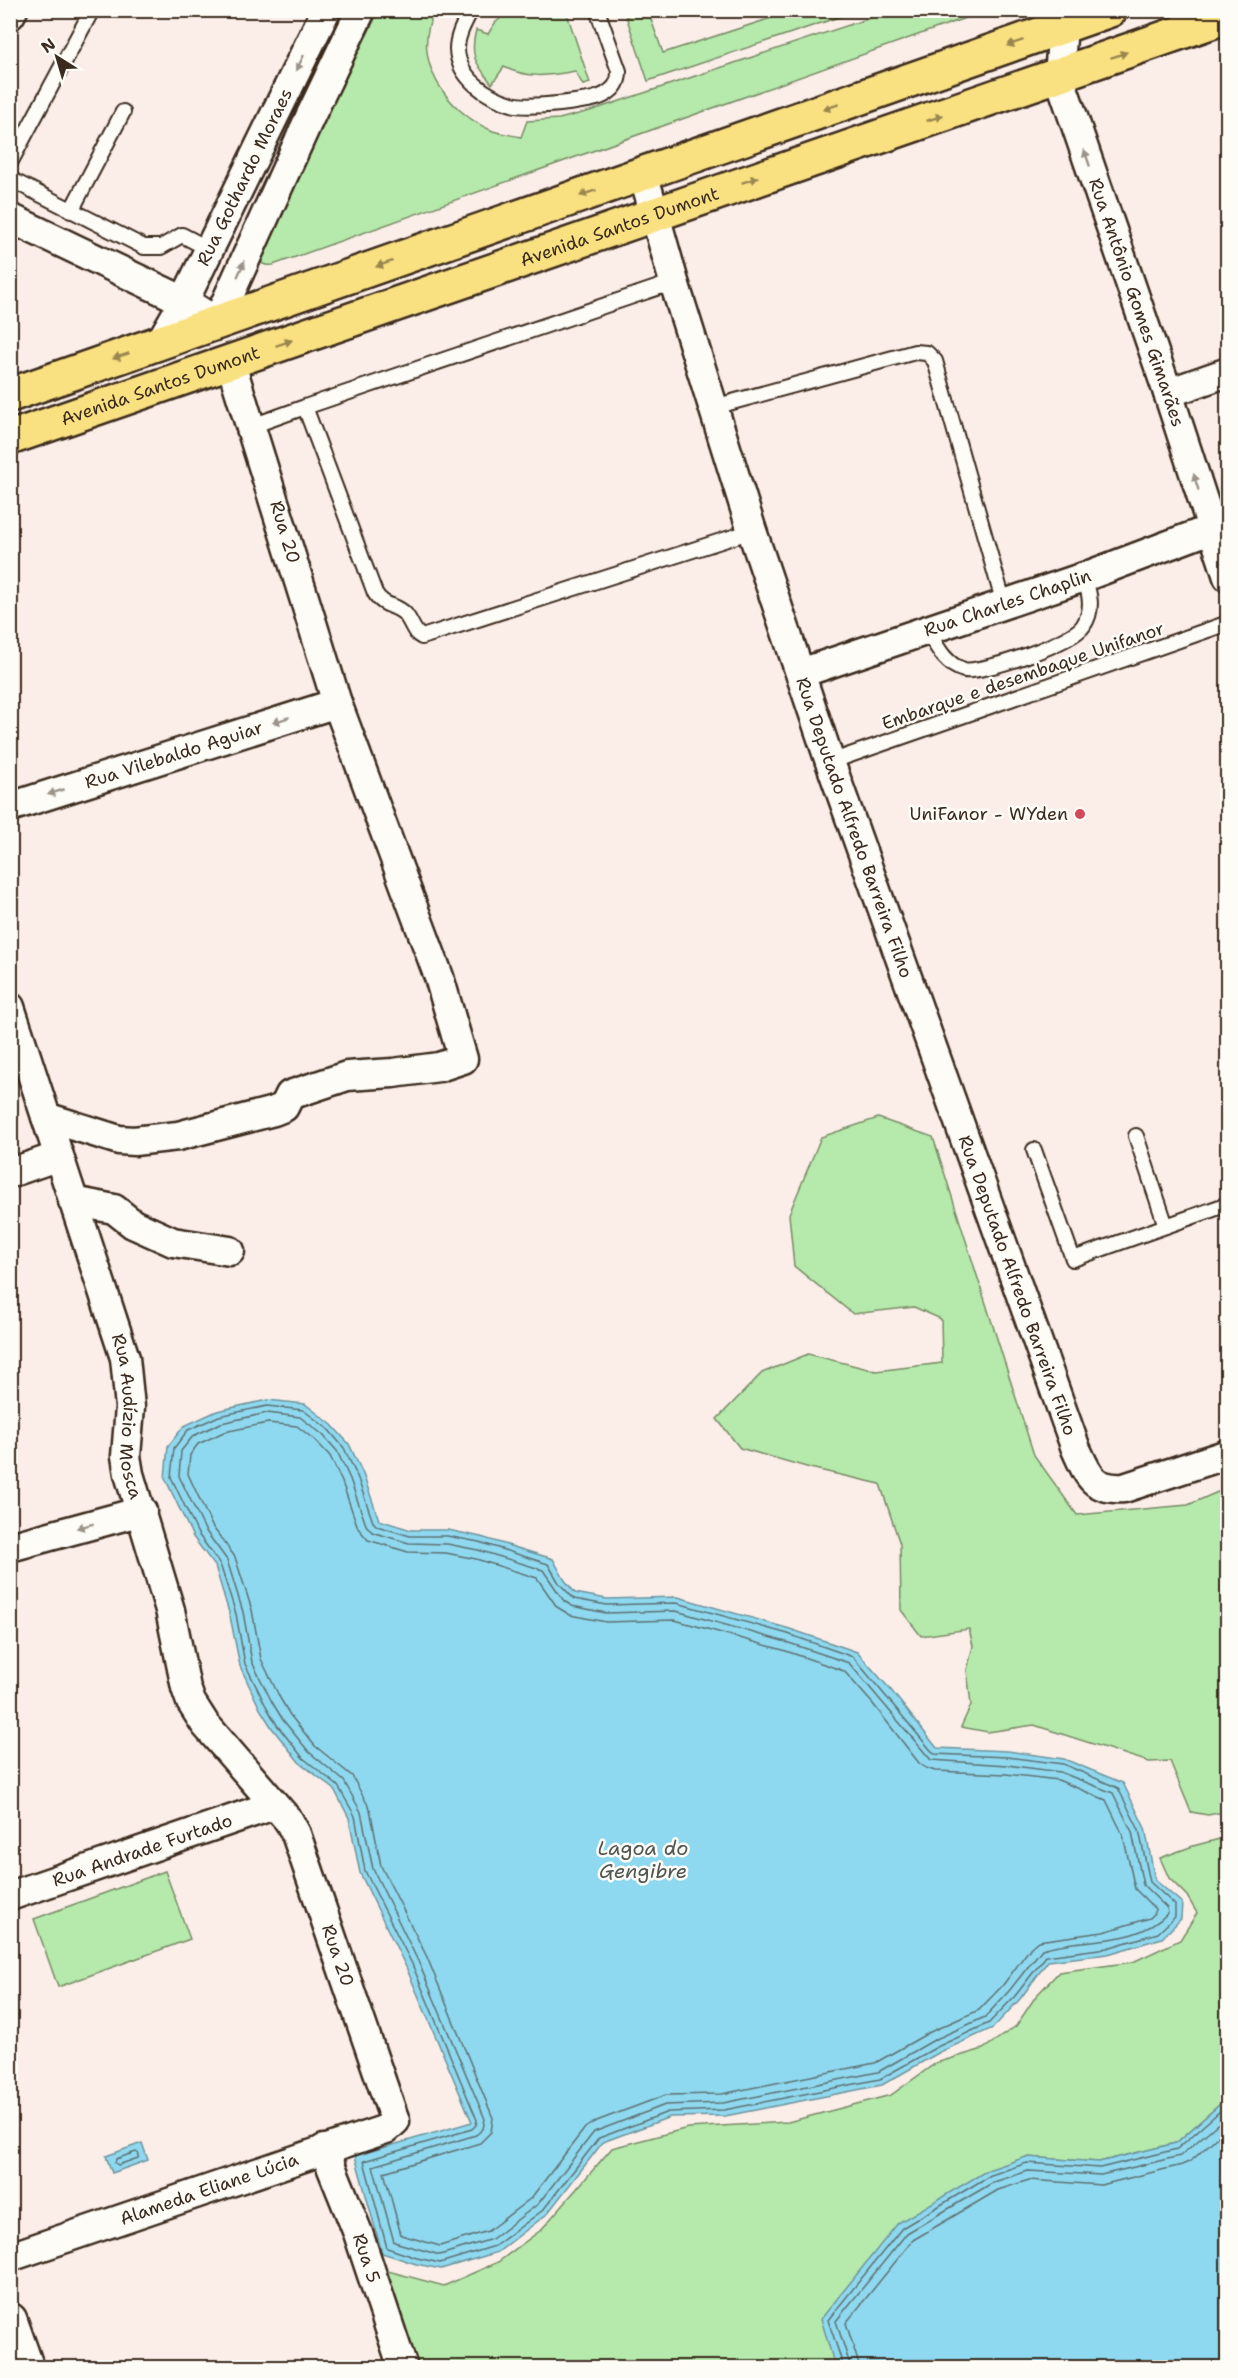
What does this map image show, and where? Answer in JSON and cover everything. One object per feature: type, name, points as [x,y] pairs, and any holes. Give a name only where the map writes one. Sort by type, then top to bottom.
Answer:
[{"type":"main road","points":[[10,395],[643,173],[1061,18],[1110,10]]},
{"type":"main road","name":"Avenida Santos Dumont","points":[[10,438],[1227,16]]},
{"type":"main road","points":[[465,236],[477,276]]},
{"type":"main road","points":[[415,254],[428,293]]},
{"type":"street","points":[[10,15],[13,10]]},
{"type":"street","name":"Rua Gothardo Moraes","points":[[161,341],[184,301],[326,10]]},
{"type":"street","name":"Rua Gothardo Moraes","points":[[217,322],[361,10]]},
{"type":"street","name":"Rua Antônio Gomes Gimarães","points":[[1061,18],[1059,76],[1168,393],[1227,577]]},
{"type":"street","points":[[281,103],[309,119]]},
{"type":"street","name":"Rua Deputado Alfredo Barreira Filho","points":[[643,173],[674,282],[752,531],[830,762],[948,1095],[1076,1449],[1088,1476],[1096,1483],[1113,1489],[1124,1488],[1227,1454]]},
{"type":"street","points":[[10,218],[184,301],[217,322]]},
{"type":"street","name":"Rua 20","points":[[46,1117],[119,1140],[173,1136],[274,1111],[284,1107],[290,1095],[347,1076],[439,1067],[463,1059],[435,967],[337,703],[252,426],[230,362]]},
{"type":"street","points":[[1168,393],[1227,372]]},
{"type":"street","name":"Rua Charles Chaplin","points":[[801,673],[1084,578],[1211,529]]},
{"type":"street","name":"Rua Vilebaldo Aguiar","points":[[10,807],[337,703]]},
{"type":"street","name":"Rua Audízio Mosca","points":[[10,1007],[125,1358],[130,1407],[126,1456],[129,1474],[170,1610],[186,1688],[191,1702],[205,1724],[274,1805]]},
{"type":"street","points":[[10,1173],[59,1156]]},
{"type":"street","points":[[73,1201],[114,1209],[133,1224],[173,1242],[230,1251]]},
{"type":"street","points":[[10,1547],[142,1511]]},
{"type":"street","name":"Rua 20","points":[[274,1805],[289,1821],[296,1834],[394,2111]]},
{"type":"street","name":"Rua Andrade Furtado","points":[[10,1896],[274,1805]]},
{"type":"street","name":"Alameda Eliane Lúcia","points":[[10,2257],[391,2126],[395,2121],[394,2111]]},
{"type":"street","name":"Rua 5","points":[[324,2149],[358,2233],[403,2367]]},
{"type":"street","points":[[10,2320],[27,2367]]},
{"type":"lane","points":[[10,163],[92,10]]},
{"type":"lane","points":[[471,10],[462,27],[457,49],[463,70],[481,90],[513,105],[563,104],[596,98],[610,92],[619,81],[619,71],[597,10]]},
{"type":"lane","points":[[71,211],[123,112]]},
{"type":"lane","points":[[10,179],[144,247],[160,247],[182,235],[209,249]]},
{"type":"lane","points":[[252,426],[674,282]]},
{"type":"lane","points":[[714,407],[915,352],[927,353],[935,361],[1004,604]]},
{"type":"lane","points":[[305,407],[375,592],[382,603],[405,614],[416,633],[422,637],[752,531]]},
{"type":"lane","points":[[927,630],[948,661],[966,671],[1022,657],[1060,643],[1072,637],[1083,627],[1091,605],[1084,578]]},
{"type":"lane","name":"Embarque e desembaque Unifanor","points":[[830,762],[1227,623]]},
{"type":"lane","points":[[1136,1136],[1166,1226]]},
{"type":"lane","points":[[1034,1150],[1073,1259],[1227,1204]]},
{"type":"green space","points":[[379,11],[435,11],[428,29],[427,47],[430,65],[437,82],[461,111],[476,122],[493,131],[521,137],[527,121],[559,119],[590,111],[891,11],[985,11],[273,265],[263,264],[257,255]]},
{"type":"green space","points":[[509,11],[566,11],[590,83],[583,85],[575,71],[530,75],[504,67],[492,84],[475,59],[473,47],[476,30],[488,34],[495,23]]},
{"type":"green space","points":[[648,11],[663,53],[793,11],[857,11],[648,81],[626,16]]},
{"type":"green space","points":[[878,1118],[933,1137],[1034,1455],[1077,1515],[1188,1505],[1227,1488],[1227,1816],[1223,1812],[1208,1815],[1191,1812],[1170,1761],[1149,1762],[1034,1725],[988,1732],[961,1727],[971,1705],[967,1670],[973,1646],[969,1629],[921,1636],[901,1610],[900,1544],[880,1484],[810,1468],[740,1448],[717,1419],[762,1373],[808,1354],[876,1371],[942,1363],[941,1319],[914,1307],[853,1314],[794,1266],[789,1214],[821,1137]]},
{"type":"green space","points":[[1227,1837],[1227,2098],[1176,2143],[1099,2162],[1026,2157],[834,2363],[841,2367],[411,2367],[377,2268],[444,2286],[498,2262],[541,2230],[612,2148],[688,2128],[788,2122],[891,2095],[936,2063],[983,2049],[1016,2026],[1036,1996],[1059,1972],[1133,1962],[1180,1940],[1197,1913],[1187,1896],[1169,1878],[1160,1858]]},
{"type":"green space","points":[[165,1871],[190,1939],[58,1987],[34,1919]]},
{"type":"water","name":"Lagoa do Gengibre","points":[[267,1400],[305,1404],[332,1425],[349,1444],[363,1474],[379,1520],[411,1530],[448,1530],[481,1537],[553,1559],[575,1593],[607,1599],[678,1597],[790,1629],[857,1652],[937,1748],[1008,1751],[1064,1759],[1123,1783],[1145,1828],[1155,1880],[1182,1903],[1181,1919],[1162,1938],[1108,1954],[1048,1961],[1020,1999],[993,2028],[940,2052],[882,2085],[725,2116],[670,2117],[603,2142],[547,2214],[498,2252],[441,2269],[382,2253],[355,2156],[472,2122],[406,1967],[360,1873],[349,1818],[334,1789],[299,1762],[260,1709],[240,1666],[230,1616],[215,1566],[193,1537],[165,1478],[168,1446],[184,1426],[217,1411]]},
{"type":"water","points":[[1227,2098],[1227,2367],[841,2368],[834,2363],[821,2319],[898,2223],[988,2170],[1026,2157],[1099,2162],[1176,2143]]},
{"type":"water","points":[[142,2143],[148,2160],[112,2173],[106,2156]]},
{"type":"place","name":"UniFanor - WYden","points":[[1080,814]]}]
